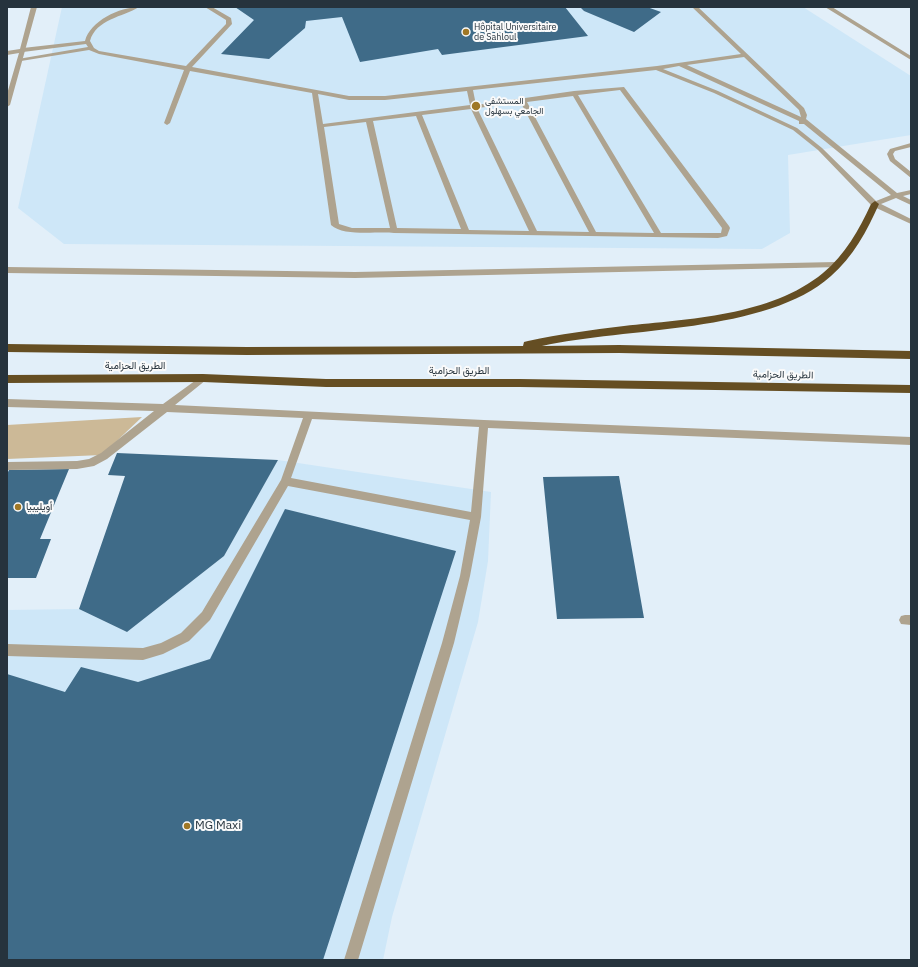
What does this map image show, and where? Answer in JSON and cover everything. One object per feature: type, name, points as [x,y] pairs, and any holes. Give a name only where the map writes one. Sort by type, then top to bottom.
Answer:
[{"type":"highway","points":[[508,350],[555,339],[668,325],[758,309],[794,295],[816,283],[852,248],[875,204]]},
{"type":"highway","name":"الطريق الحزامية","points":[[7,348],[247,351],[619,349],[911,355]]},
{"type":"highway","name":"الطريق الحزامية","points":[[7,379],[203,378],[326,382],[520,383],[911,389]]},
{"type":"street","points":[[7,105],[34,7]]},
{"type":"street","points":[[90,48],[88,37],[96,26],[109,18],[136,7]]},
{"type":"street","points":[[167,123],[188,68],[229,24],[229,19],[208,7]]},
{"type":"street","points":[[695,7],[802,109],[804,120]]},
{"type":"street","points":[[828,7],[911,58]]},
{"type":"street","points":[[7,54],[23,50],[88,42]]},
{"type":"street","points":[[7,58],[20,58],[90,48],[95,51],[108,54],[349,98],[367,99],[657,68],[746,56]]},
{"type":"street","points":[[681,64],[804,120],[896,195],[911,203]]},
{"type":"street","points":[[657,68],[716,92],[795,128],[820,149],[875,204],[911,222]]},
{"type":"street","points":[[315,92],[320,126],[335,225],[341,228],[352,230],[659,236],[718,236],[724,234],[726,228],[624,88],[620,87],[320,126]]},
{"type":"street","points":[[470,89],[473,106],[534,233]]},
{"type":"street","points":[[574,93],[659,236]]},
{"type":"street","points":[[523,100],[594,234]]},
{"type":"street","points":[[418,113],[466,232]]},
{"type":"street","points":[[369,120],[394,231]]},
{"type":"street","points":[[795,128],[804,120]]},
{"type":"street","points":[[911,145],[892,150],[890,154],[892,160],[911,176]]},
{"type":"street","points":[[875,204],[896,195],[911,192]]},
{"type":"street","points":[[7,270],[355,275],[836,265]]},
{"type":"street","points":[[7,466],[77,465],[91,463],[104,456],[203,378]]},
{"type":"street","points":[[7,403],[165,408],[484,424],[911,441]]},
{"type":"street","points":[[7,650],[143,654],[164,648],[185,637],[206,616],[285,481],[309,415]]},
{"type":"street","points":[[351,960],[448,643],[465,576],[476,517],[484,424]]},
{"type":"street","points":[[285,481],[476,517]]},
{"type":"shaded area","name":"المستشفى الجامعي بسهلول","points":[[62,7],[803,7],[911,76],[911,135],[788,155],[790,233],[762,249],[64,244],[18,208]]},
{"type":"shaded area","points":[[142,417],[102,455],[7,459],[7,425]]},
{"type":"shaded area","name":"MG Maxi","points":[[278,460],[491,492],[488,561],[478,622],[392,917],[383,960],[7,960],[7,610],[79,609],[127,632],[224,556]]},
{"type":"building","name":"Hôpital Universitaire de Sahloul","points":[[235,7],[565,7],[588,36],[442,55],[438,49],[360,62],[342,17],[306,21],[305,28],[269,59],[221,54],[254,20]]},
{"type":"building","name":"Hôpital Universitaire de Sahloul","points":[[580,7],[647,7],[661,12],[634,32],[584,11]]},
{"type":"building","points":[[117,453],[278,460],[224,556],[127,632],[79,609],[125,476],[108,475]]},
{"type":"building","points":[[69,469],[40,539],[51,539],[36,578],[7,578],[7,474],[9,470]]},
{"type":"building","points":[[619,476],[644,618],[557,619],[543,477]]},
{"type":"building","name":"MG Maxi","points":[[285,509],[456,551],[323,960],[7,960],[7,674],[65,692],[81,667],[138,682],[210,659]]},
{"type":"place","name":"Hôpital Universitaire de Sahloul","points":[[466,32]]},
{"type":"place","name":"المستشفى الجامعي بسهلول","points":[[476,106]]},
{"type":"place","name":"أويليبيا","points":[[18,507]]},
{"type":"place","name":"MG Maxi","points":[[187,826]]}]
